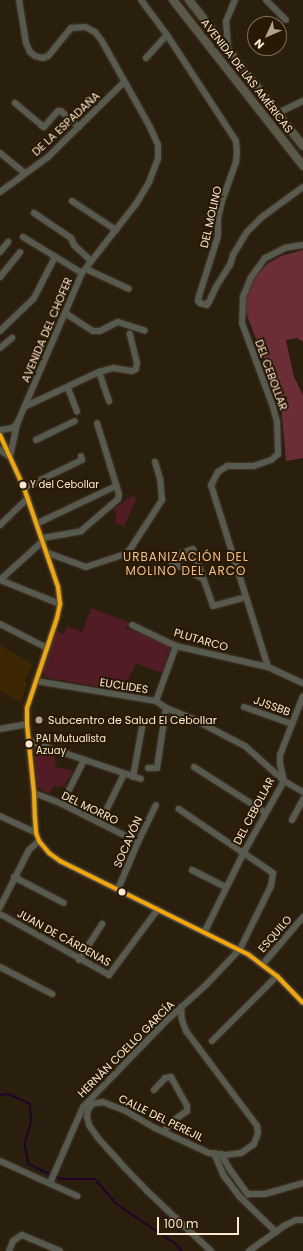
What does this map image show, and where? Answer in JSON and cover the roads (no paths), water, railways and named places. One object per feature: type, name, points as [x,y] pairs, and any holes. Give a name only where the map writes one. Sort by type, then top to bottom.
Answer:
[{"type":"main road","name":"AVENIDA DE LAS AMÉRICAS","points":[[173,0],[303,166]]},
{"type":"main road","name":"AVENIDA DE LAS AMÉRICAS","points":[[189,0],[303,146]]},
{"type":"street","name":"AVENIDA DEL CHOFER","points":[[10,457],[17,424],[84,271],[90,261],[140,198],[154,172],[158,159],[156,140],[139,106],[102,41],[95,32],[85,28],[71,28],[48,56],[43,58],[35,56],[30,52],[26,43],[19,0]]},
{"type":"street","name":"DEL MOLINO","points":[[141,0],[167,35],[236,142],[237,152],[218,218],[218,236],[198,301],[202,304],[209,302],[216,287],[230,265],[233,255],[247,232],[262,217],[303,187]]},
{"type":"street","points":[[266,0],[282,16]]},
{"type":"street","points":[[228,50],[226,21],[232,1]]},
{"type":"street","points":[[146,58],[167,35]]},
{"type":"street","name":"DE LA ESPADAÑA","points":[[0,192],[48,156],[124,82]]},
{"type":"street","points":[[278,113],[303,101]]},
{"type":"street","points":[[15,103],[44,127],[58,111],[61,111],[79,127]]},
{"type":"street","points":[[0,153],[25,173]]},
{"type":"street","points":[[72,200],[116,230]]},
{"type":"street","points":[[34,213],[72,239],[74,246],[90,261]]},
{"type":"street","points":[[23,237],[84,271],[129,289]]},
{"type":"street","points":[[0,252],[8,242]]},
{"type":"street","name":"DEL CEBOLLAR","points":[[268,667],[211,486],[218,472],[227,466],[254,466],[271,460],[278,454],[276,422],[273,407],[242,324],[243,297],[250,276],[265,258],[285,248],[303,245]]},
{"type":"street","points":[[0,277],[20,252]]},
{"type":"street","points":[[0,331],[34,298],[55,256]]},
{"type":"street","points":[[65,313],[93,331],[100,331],[118,322],[145,331]]},
{"type":"street","points":[[26,406],[100,372],[113,368],[132,372],[137,365],[130,334]]},
{"type":"street","points":[[0,348],[12,338]]},
{"type":"street","points":[[100,372],[109,401]]},
{"type":"street","points":[[68,388],[77,411]]},
{"type":"street","points":[[36,440],[75,421]]},
{"type":"street","points":[[60,604],[0,580],[43,539],[78,532],[84,529],[118,499],[119,494],[97,423]]},
{"type":"street","points":[[0,430],[12,428],[17,424]]},
{"type":"street","points":[[0,435],[38,523],[58,587],[60,604],[47,648],[29,698],[27,724],[34,793],[36,833],[39,841],[49,853],[60,861],[240,949],[263,964],[303,1003]]},
{"type":"street","points":[[0,450],[10,457]]},
{"type":"street","points":[[24,488],[82,460],[81,456]]},
{"type":"street","points":[[48,553],[86,567],[125,554],[129,551],[162,500],[160,479],[155,462]]},
{"type":"street","points":[[38,523],[116,486]]},
{"type":"street","points":[[0,525],[28,498]]},
{"type":"street","points":[[202,578],[172,562],[170,557],[193,549],[212,606],[246,597]]},
{"type":"street","points":[[0,624],[47,648]]},
{"type":"street","name":"PLUTARCO","points":[[132,625],[176,646],[268,667]]},
{"type":"street","points":[[156,701],[176,646]]},
{"type":"street","points":[[268,667],[303,683]]},
{"type":"street","name":"EUCLIDES","points":[[36,681],[156,701],[166,708],[245,746],[284,781],[303,792]]},
{"type":"street","name":"DEL CEBOLLAR","points":[[204,932],[244,852],[284,781],[280,764],[280,755],[303,696]]},
{"type":"street","name":"JJSSBB","points":[[244,707],[292,724]]},
{"type":"street","points":[[148,768],[157,768],[166,708]]},
{"type":"street","points":[[133,777],[143,722]]},
{"type":"street","points":[[0,729],[27,724]]},
{"type":"street","points":[[155,724],[163,725]]},
{"type":"street","points":[[29,741],[141,779]]},
{"type":"street","points":[[62,804],[84,760]]},
{"type":"street","points":[[194,766],[266,813]]},
{"type":"street","points":[[100,823],[124,774]]},
{"type":"street","name":"DEL MORRO","points":[[34,793],[62,804],[138,842]]},
{"type":"street","points":[[292,820],[303,799]]},
{"type":"street","name":"SOCAVÓN","points":[[118,889],[156,805]]},
{"type":"street","points":[[179,809],[244,852]]},
{"type":"street","points":[[0,816],[36,833]]},
{"type":"street","points":[[0,907],[3,892],[14,877],[32,846],[39,841]]},
{"type":"street","name":"HERNÁN COELLO GARCÍA","points":[[51,1181],[54,1170],[83,1107],[92,1103],[166,1021],[206,985],[240,949],[266,898],[273,880],[273,873],[244,852]]},
{"type":"street","points":[[192,870],[226,887]]},
{"type":"street","points":[[14,877],[64,903]]},
{"type":"street","name":"JUAN DE CÁRDENAS","points":[[0,914],[79,960],[109,975],[158,909]]},
{"type":"street","name":"ESQUILO","points":[[263,964],[300,926],[303,917]]},
{"type":"street","points":[[79,960],[102,924]]},
{"type":"street","points":[[0,967],[52,994]]},
{"type":"street","points":[[212,1041],[277,976]]},
{"type":"street","name":"CALLE DEL PEREJIL","points":[[92,1103],[108,1103],[163,1132],[214,1153],[241,1153],[250,1148],[256,1140],[258,1133],[257,1126],[186,1031],[182,1020],[181,1007]]},
{"type":"street","points":[[154,1090],[165,1078],[171,1077],[187,1106],[187,1111],[174,1120],[163,1132]]},
{"type":"street","points":[[92,1103],[88,1110],[87,1117],[89,1126],[98,1138],[147,1191],[211,1251]]},
{"type":"street","points":[[214,1153],[224,1176],[239,1196],[276,1232]]},
{"type":"street","points":[[221,1154],[231,1171],[248,1194],[265,1194],[303,1183]]},
{"type":"street","points":[[0,1161],[51,1181],[77,1196]]},
{"type":"street","points":[[249,1251],[296,1220],[303,1220]]},
{"type":"street","points":[[8,1251],[12,1241],[22,1235],[60,1251]]},
{"type":"waterway","points":[[0,1095],[9,1094],[30,1104],[32,1120],[25,1144],[29,1164],[52,1175]]},
{"type":"waterway","points":[[55,1176],[62,1179],[95,1179],[117,1204],[176,1244],[182,1251]]},
{"type":"place","name":"Y del Cebollar","points":[[23,485]]},
{"type":"place","name":"Subcentro de Salud El Cebollar","points":[[39,720]]},
{"type":"place","name":"PAI Mutualista Azuay","points":[[29,744]]},
{"type":"district","name":"URBANIZACIÓN DEL MOLINO DEL ARCO","points":[[186,564]]}]
